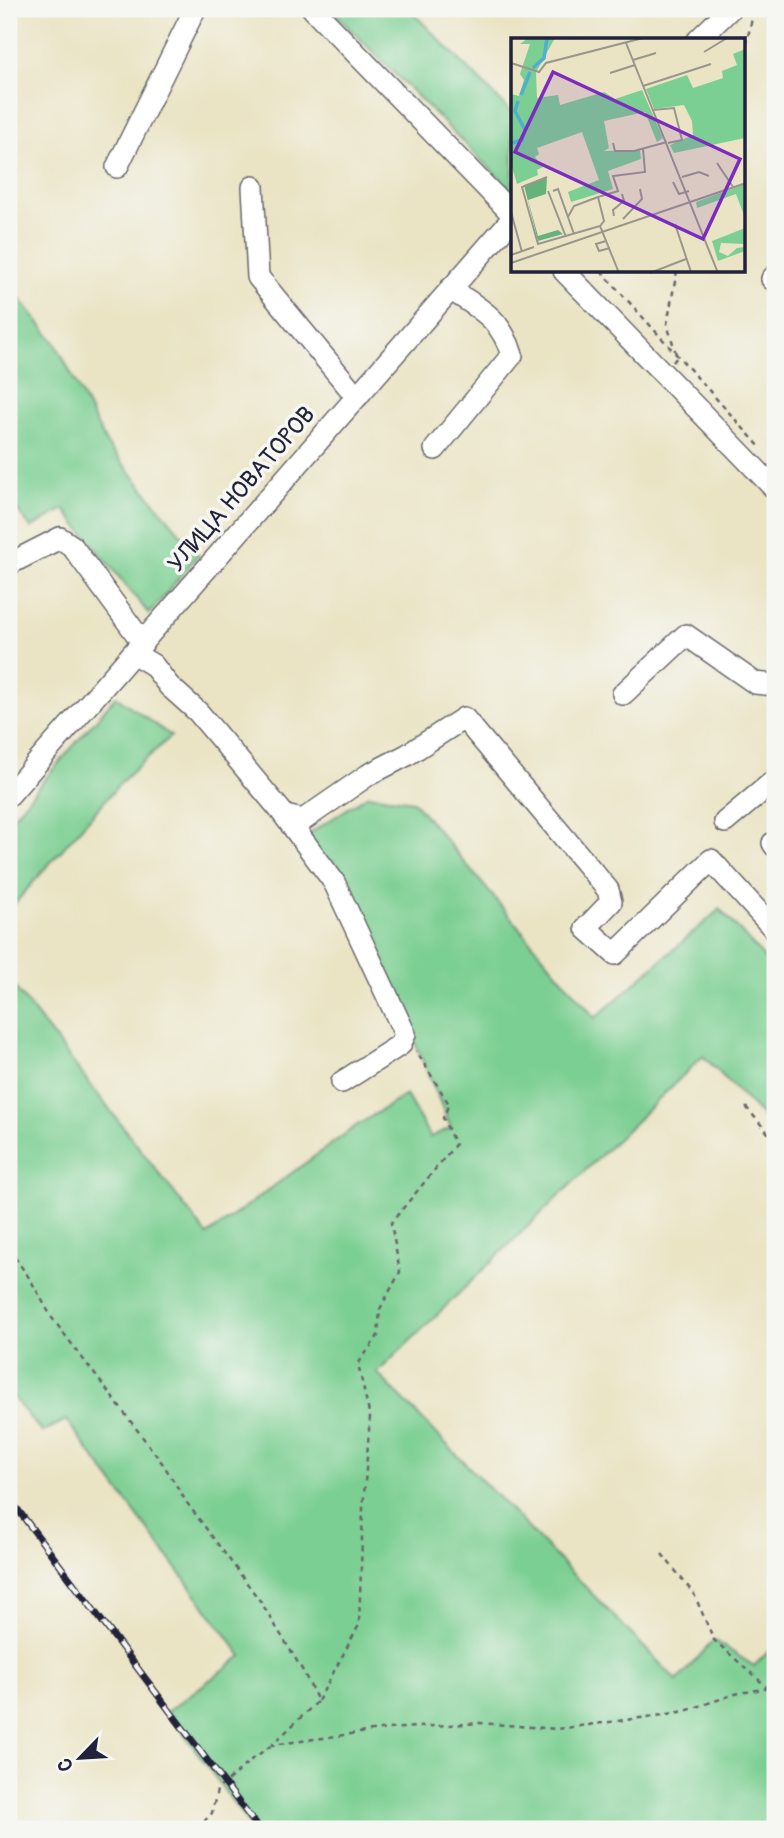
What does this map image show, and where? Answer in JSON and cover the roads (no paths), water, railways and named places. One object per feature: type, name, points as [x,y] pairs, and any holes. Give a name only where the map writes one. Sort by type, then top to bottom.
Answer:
[{"type":"street","points":[[117,167],[194,9]]},
{"type":"street","points":[[313,9],[511,215]]},
{"type":"street","points":[[700,38],[730,9]]},
{"type":"street","points":[[253,187],[258,277],[357,397]]},
{"type":"street","name":"УЛИЦА НОВАТОРОВ","points":[[9,795],[511,219]]},
{"type":"street","points":[[566,273],[775,489]]},
{"type":"street","points":[[435,449],[512,355],[507,337],[493,317],[450,289]]},
{"type":"street","points":[[9,564],[60,538],[72,547],[138,648],[169,686],[198,712],[285,816],[334,883],[405,1034],[400,1045],[342,1083]]},
{"type":"street","points":[[623,694],[686,635],[755,683],[775,685]]},
{"type":"street","points":[[285,816],[303,820],[368,775],[407,755],[464,718],[608,890],[611,901],[586,928],[615,954],[711,860],[775,930]]},
{"type":"street","points":[[725,822],[775,780]]},
{"type":"railway","points":[[9,1498],[259,1829]]}]
